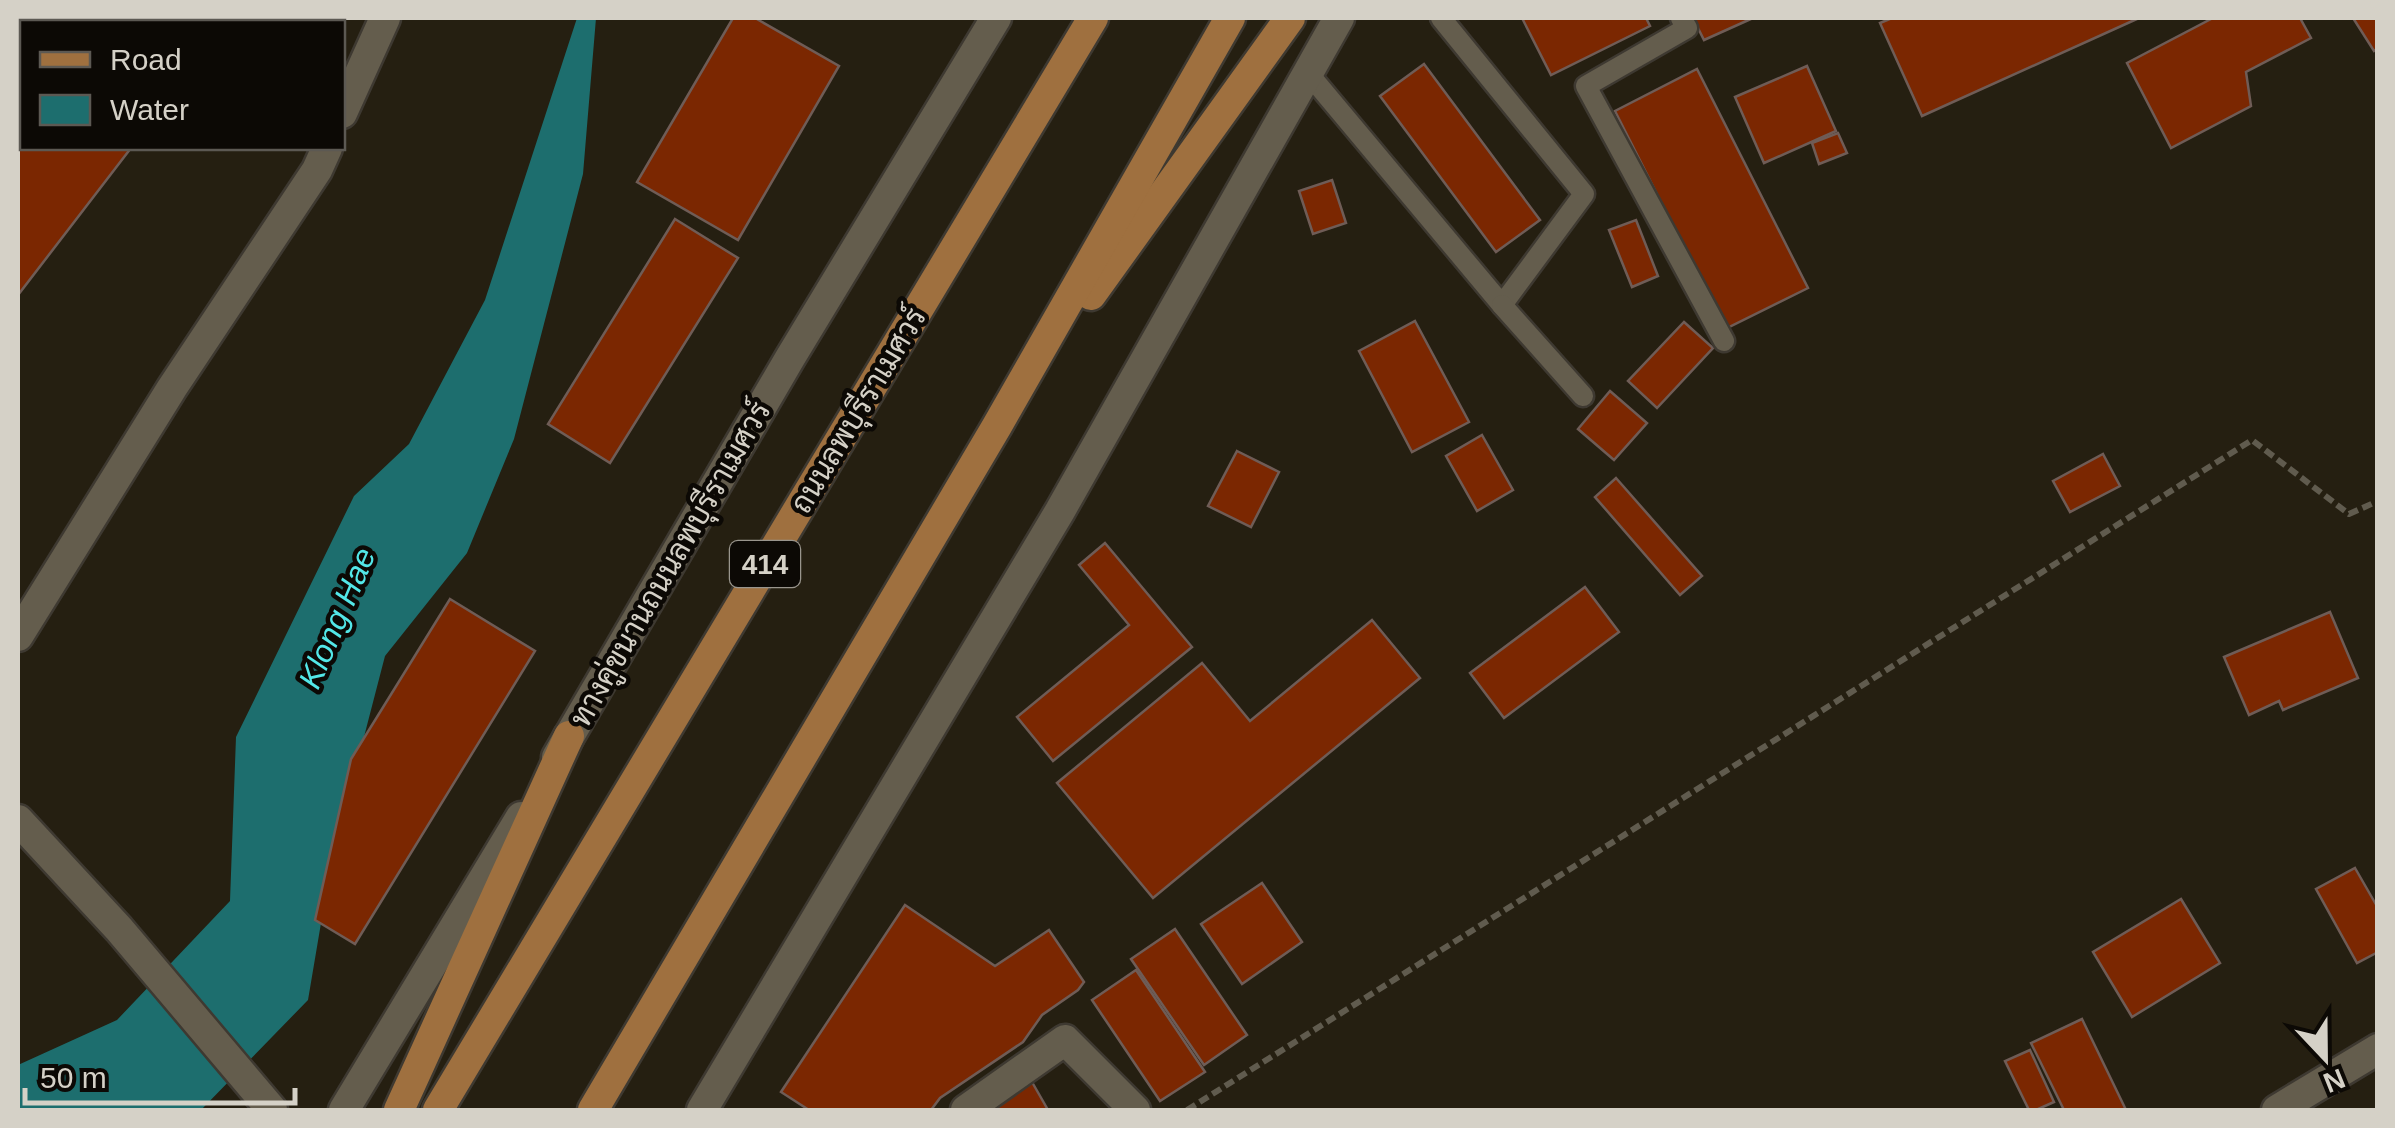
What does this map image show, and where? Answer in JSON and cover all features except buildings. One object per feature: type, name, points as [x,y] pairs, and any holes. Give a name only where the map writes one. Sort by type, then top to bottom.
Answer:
[{"type":"main road","points":[[345,106],[385,18]]},
{"type":"main road","name":"ทางคู่ขนานถนนลพบุรีราเมศวร์","points":[[344,1110],[996,18]]},
{"type":"main road","name":"ถนนลพบุรีราเมศวร์","points":[[438,1110],[1093,18]]},
{"type":"main road","points":[[593,1110],[997,426],[1230,18]]},
{"type":"main road","points":[[997,426],[1290,18]]},
{"type":"main road","points":[[702,1110],[1060,511],[1340,18]]},
{"type":"main road","points":[[18,636],[172,388],[317,170],[326,150]]},
{"type":"main road","points":[[400,1110],[569,736]]},
{"type":"main road","points":[[18,820],[119,928],[266,1103]]},
{"type":"main road","points":[[966,1110],[1065,1040],[1136,1110]]},
{"type":"main road","points":[[2277,1110],[2378,1049]]},
{"type":"lane","points":[[1440,18],[1584,194],[1502,305]]},
{"type":"lane","points":[[1681,18],[1686,28],[1586,86],[1724,341]]},
{"type":"lane","points":[[1308,72],[1502,305],[1584,396]]},
{"type":"path","points":[[1187,1110],[2252,440],[2349,514],[2378,501]]},
{"type":"water","name":"Klong Hae","points":[[577,18],[596,18],[583,174],[514,439],[467,553],[385,656],[331,864],[308,1000],[201,1110],[18,1110],[18,1065],[117,1020],[230,901],[236,737],[354,496],[409,444],[485,300]]}]
